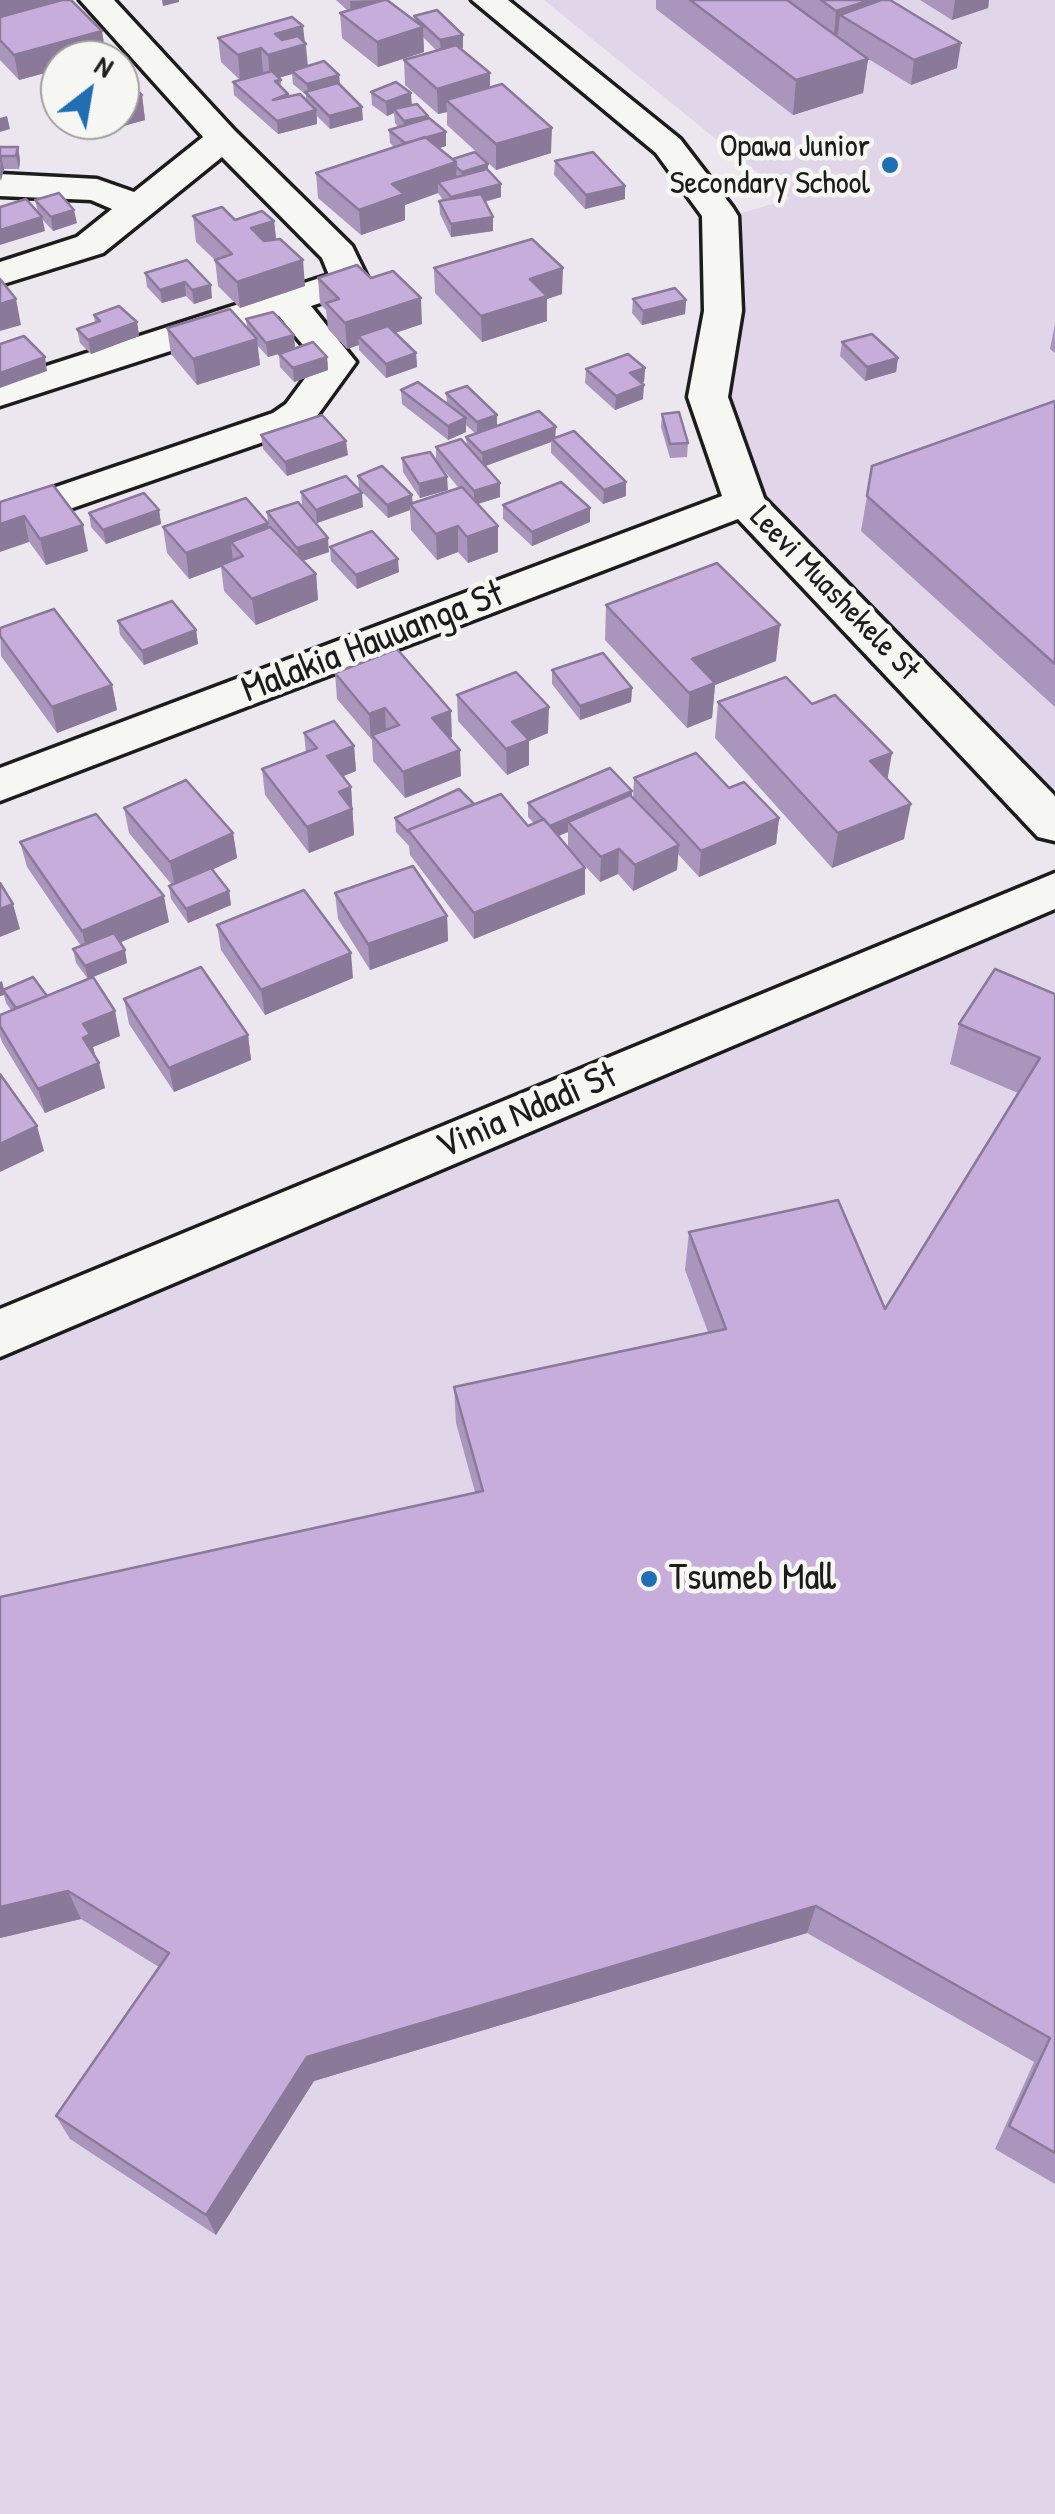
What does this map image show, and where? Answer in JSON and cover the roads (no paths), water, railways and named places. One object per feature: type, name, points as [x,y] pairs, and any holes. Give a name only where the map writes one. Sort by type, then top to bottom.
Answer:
[{"type":"street","points":[[0,394],[341,284],[348,277],[339,254],[223,138],[96,0]]},
{"type":"street","name":"Leevi Muashekele St","points":[[488,0],[668,146],[720,216],[723,311],[708,397],[745,502],[1055,826]]},
{"type":"street","points":[[0,274],[75,252],[223,138]]},
{"type":"street","points":[[0,185],[97,190],[137,206]]},
{"type":"street","points":[[0,520],[287,421],[300,412],[337,362],[285,299]]},
{"type":"street","name":"Malakia Hauuanga St","points":[[0,785],[745,502]]},
{"type":"street","name":"Vinia Ndadi St","points":[[0,1334],[1055,890]]},
{"type":"place","name":"Opawa Junior Secondary School","points":[[890,165]]},
{"type":"place","name":"Tsumeb Mall","points":[[649,1579]]}]
